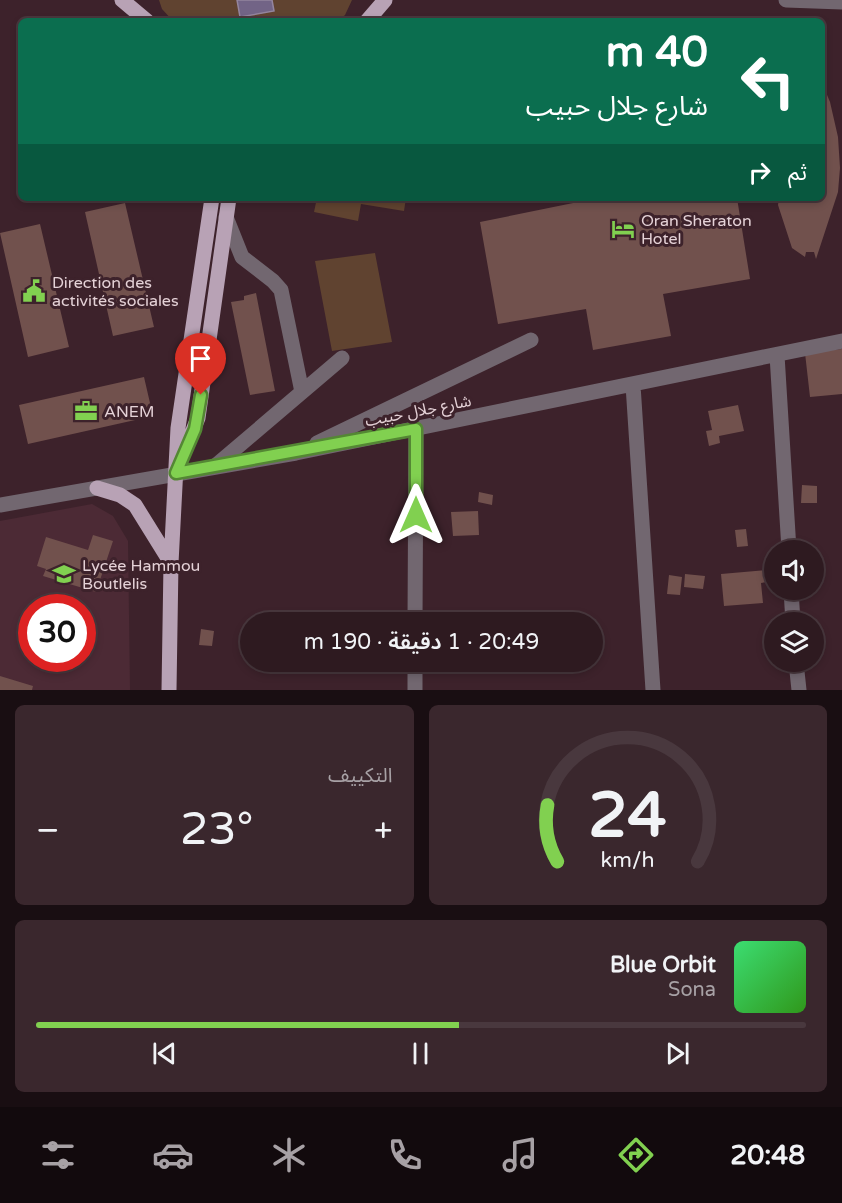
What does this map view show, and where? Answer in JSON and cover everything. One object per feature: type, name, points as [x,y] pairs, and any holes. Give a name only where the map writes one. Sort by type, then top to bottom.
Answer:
[{"type":"main road","points":[[122,0],[143,18]]},
{"type":"main road","points":[[137,0],[146,18]]},
{"type":"main road","points":[[367,18],[376,0]]},
{"type":"main road","points":[[369,18],[385,0]]},
{"type":"main road","points":[[170,690],[171,562],[178,428],[212,201]]},
{"type":"main road","points":[[176,473],[198,418],[229,201]]},
{"type":"main road","points":[[97,488],[120,495],[135,505],[171,562]]},
{"type":"street","points":[[786,0],[842,2]]},
{"type":"street","points":[[226,217],[242,257],[281,290],[302,393]]},
{"type":"street","points":[[296,453],[531,340]]},
{"type":"street","name":"شارع جلال حبيب","points":[[0,505],[296,453],[842,341]]},
{"type":"street","points":[[777,356],[788,540]]},
{"type":"street","points":[[213,468],[342,358]]},
{"type":"street","points":[[633,385],[653,690]]},
{"type":"street","points":[[415,612],[416,429]]},
{"type":"street","points":[[415,672],[415,690]]},
{"type":"street","points":[[797,672],[799,690]]},
{"type":"shaded area","points":[[159,0],[352,0],[342,18],[170,18],[162,9]]},
{"type":"shaded area","points":[[237,0],[272,0],[274,11],[240,17]]},
{"type":"shaded area","points":[[316,201],[406,201],[404,211],[361,204],[358,221],[314,212]]},
{"type":"shaded area","points":[[375,253],[392,342],[332,351],[315,261]]},
{"type":"shaded area","name":"Lycée Hammou Boutlelis","points":[[92,504],[113,516],[128,541],[130,690],[0,690],[0,521]]},
{"type":"building","points":[[825,90],[838,137],[840,168],[838,192],[816,259],[814,252],[806,252],[805,257],[792,248],[779,201],[825,201]]},
{"type":"building","points":[[583,201],[737,201],[750,279],[663,294],[671,336],[593,350],[586,309],[498,324],[480,222]]},
{"type":"building","points":[[125,203],[154,327],[113,336],[85,212]]},
{"type":"building","name":"Direction des activités sociales","points":[[40,224],[69,347],[28,357],[0,233]]},
{"type":"building","points":[[256,293],[275,391],[250,395],[231,302],[244,300],[244,296]]},
{"type":"building","points":[[842,349],[842,394],[810,397],[805,353]]},
{"type":"building","name":"ANEM","points":[[144,377],[153,416],[28,444],[19,405]]},
{"type":"building","points":[[738,405],[744,431],[719,436],[720,443],[709,446],[706,431],[712,430],[708,411]]},
{"type":"building","points":[[802,485],[817,486],[817,503],[801,503]]},
{"type":"building","points":[[479,492],[493,495],[492,505],[478,502]]},
{"type":"building","points":[[478,511],[479,535],[453,536],[451,512]]},
{"type":"building","points":[[746,529],[748,546],[737,547],[735,530]]},
{"type":"building","points":[[93,535],[113,541],[96,592],[43,576],[46,569],[37,566],[46,537],[88,550]]},
{"type":"building","points":[[764,570],[764,582],[761,583],[763,603],[724,606],[721,574]]},
{"type":"building","points":[[685,574],[705,576],[703,589],[684,587]]},
{"type":"building","points":[[669,575],[682,577],[680,595],[667,594]]},
{"type":"building","points":[[201,629],[214,631],[212,646],[199,645]]},
{"type":"building","points":[[0,676],[33,686],[32,690],[0,690]]},
{"type":"place","name":"Oran Sheraton Hotel","points":[[623,229]]},
{"type":"place","name":"Direction des activités sociales","points":[[34,291]]},
{"type":"place","name":"ANEM","points":[[86,411]]},
{"type":"place","name":"Lycée Hammou Boutlelis","points":[[64,574]]},
{"type":"route","points":[[201,395],[195,429],[176,473],[296,453],[416,429],[416,515]]}]
